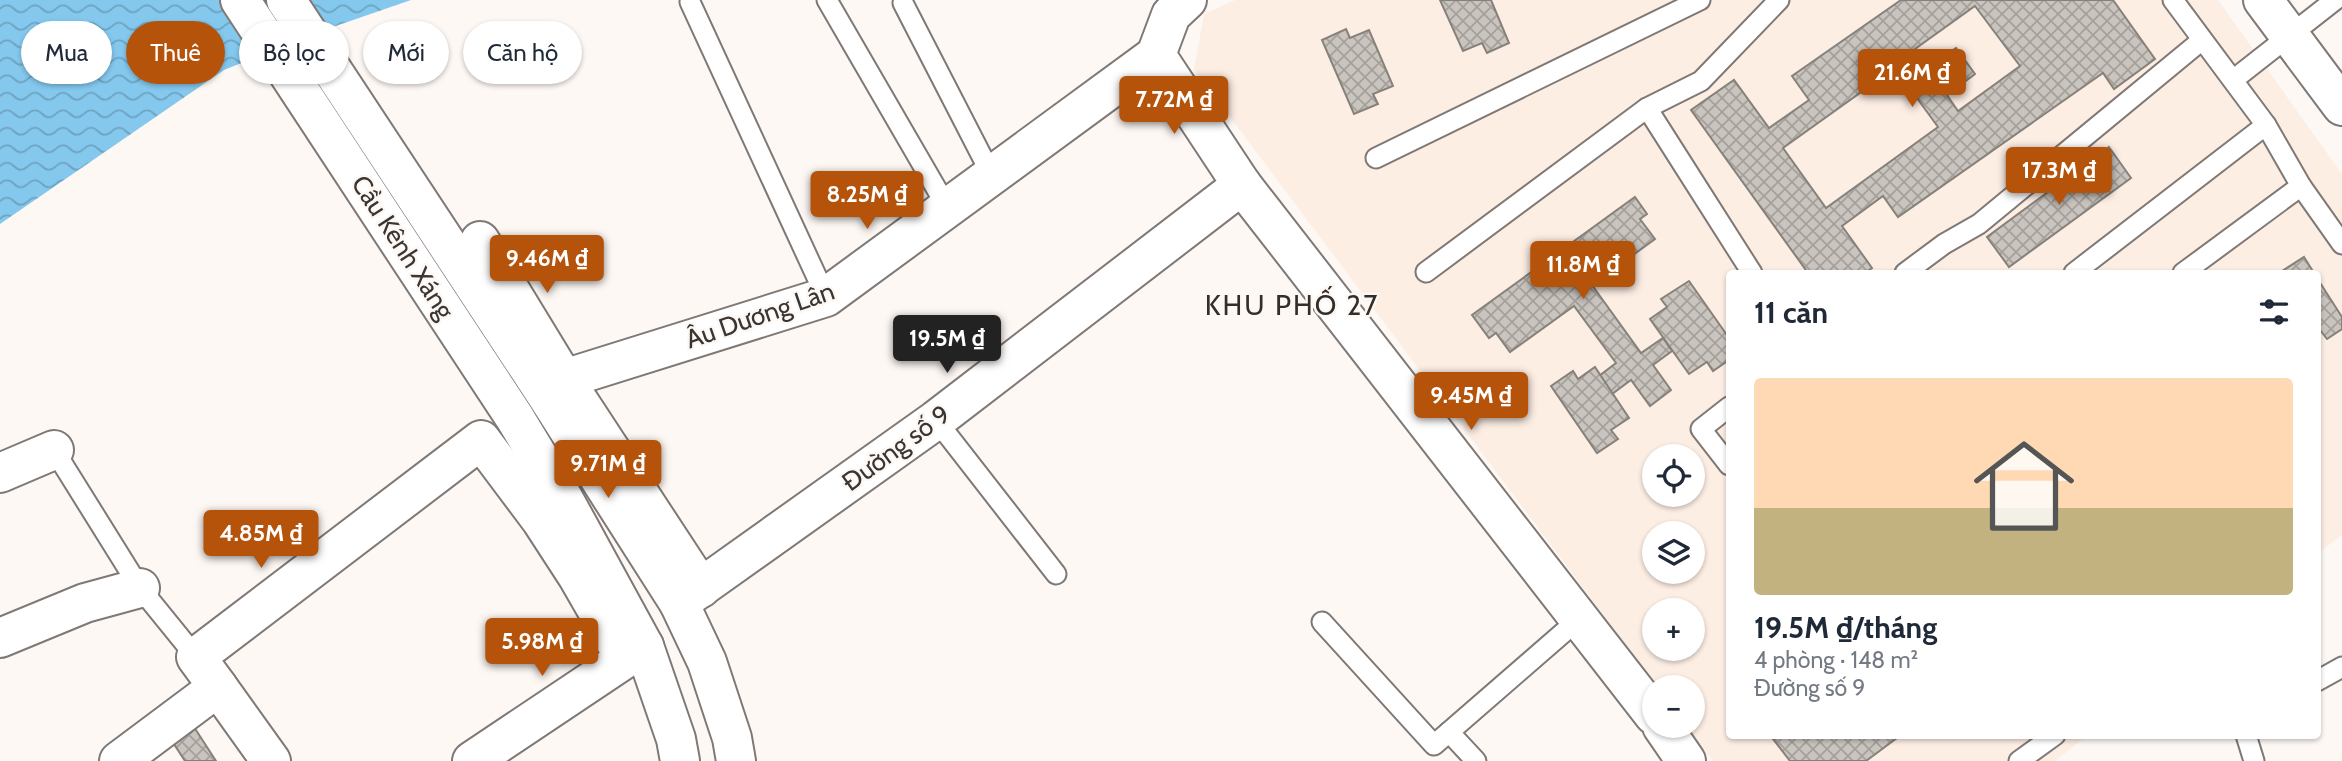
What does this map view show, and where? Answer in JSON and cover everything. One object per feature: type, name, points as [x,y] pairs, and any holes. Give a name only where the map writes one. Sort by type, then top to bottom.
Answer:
[{"type":"street","name":"Cầu Kênh Xáng","points":[[240,0],[515,418],[562,496],[634,652]]},
{"type":"street","name":"Cầu Kênh Xáng","points":[[286,0],[547,396],[596,475],[690,595]]},
{"type":"street","points":[[1186,0],[1171,15],[1156,55],[1242,185],[1642,700]]},
{"type":"street","points":[[2263,0],[2342,106]]},
{"type":"street","name":"Âu Dương Lân","points":[[564,379],[827,297],[1156,55]]},
{"type":"street","name":"Đường số 9","points":[[690,595],[936,420],[1242,185]]},
{"type":"street","points":[[480,241],[690,595],[707,662],[732,738],[736,761]]},
{"type":"street","points":[[271,761],[196,657],[481,440],[634,652],[676,739],[680,761]]},
{"type":"street","points":[[0,473],[54,450]]},
{"type":"street","points":[[0,638],[85,603],[140,588]]},
{"type":"street","points":[[472,761],[634,652]]},
{"type":"street","points":[[119,761],[218,687]]},
{"type":"street","points":[[1670,738],[1686,761]]},
{"type":"lane","points":[[827,0],[947,207]]},
{"type":"lane","points":[[1376,158],[1700,0]]},
{"type":"lane","points":[[1426,272],[1647,108],[1701,81],[1779,0]]},
{"type":"lane","points":[[2173,0],[2266,125],[2301,186],[2342,244]]},
{"type":"lane","points":[[2233,80],[2335,0]]},
{"type":"lane","points":[[690,2],[827,297]]},
{"type":"lane","points":[[903,3],[991,174]]},
{"type":"lane","points":[[1909,270],[1944,243],[1979,224],[2202,40]]},
{"type":"lane","points":[[1647,108],[1750,270]]},
{"type":"lane","points":[[2078,270],[2266,125]]},
{"type":"lane","points":[[2187,270],[2301,186]]},
{"type":"lane","points":[[1726,409],[1701,429],[1726,461]]},
{"type":"lane","points":[[936,420],[1056,574]]},
{"type":"lane","points":[[54,450],[140,588],[196,657]]},
{"type":"lane","points":[[1322,622],[1434,745],[1579,620]]},
{"type":"lane","points":[[2321,679],[2342,667]]},
{"type":"lane","points":[[1450,732],[1476,761]]},
{"type":"lane","points":[[2019,761],[2049,739]]},
{"type":"lane","points":[[2247,739],[2254,761]]},
{"type":"shaded area","points":[[1235,0],[2218,0],[2342,174],[2342,535],[2321,551],[2321,270],[1726,270],[1726,739],[2083,739],[2055,761],[1713,761],[1695,738],[1705,738],[1705,675],[1648,675],[1194,69],[1204,14]]},
{"type":"water","points":[[0,0],[411,0],[349,21],[239,21],[239,64],[225,70],[225,21],[126,21],[126,84],[204,84],[0,224]]},
{"type":"building","points":[[1440,0],[1491,0],[1509,43],[1487,53],[1482,43],[1463,51]]},
{"type":"building","points":[[1901,0],[2113,0],[2155,59],[2114,89],[2103,73],[1898,217],[1883,196],[1842,226],[1872,268],[1869,270],[1806,270],[1691,110],[1734,80],[1769,128],[1809,100],[1792,76]],"holes":[[[1975,6],[2020,66],[1958,111],[1947,95],[1975,74],[1956,48],[1929,67],[1915,49]],[[1895,68],[1938,127],[1826,208],[1783,148]]]},
{"type":"building","points":[[1346,29],[1350,38],[1369,30],[1393,86],[1373,94],[1378,104],[1354,114],[1322,40]]},
{"type":"building","points":[[2109,147],[2131,178],[2009,267],[1987,237]]},
{"type":"building","points":[[1635,197],[1647,214],[1640,219],[1655,239],[1592,285],[1641,353],[1663,338],[1672,351],[1653,365],[1671,390],[1650,406],[1631,380],[1612,394],[1599,376],[1616,363],[1574,306],[1510,352],[1496,333],[1489,338],[1472,315]]},
{"type":"building","points":[[2304,257],[2312,270],[2284,270]]},
{"type":"building","points":[[1689,281],[1726,334],[1726,362],[1713,371],[1707,362],[1689,374],[1650,319],[1667,307],[1661,299]]},
{"type":"building","points":[[2321,284],[2342,317],[2342,329],[2327,339],[2321,331]]},
{"type":"building","points":[[1595,367],[1629,418],[1611,430],[1618,439],[1597,453],[1551,386],[1573,371],[1578,379]]},
{"type":"building","points":[[194,727],[216,761],[185,761],[172,741]]},
{"type":"building","points":[[1773,739],[1896,739],[1866,761],[1790,761]]},
{"type":"district","name":"KHU PHỐ 27","points":[[1292,305]]}]
